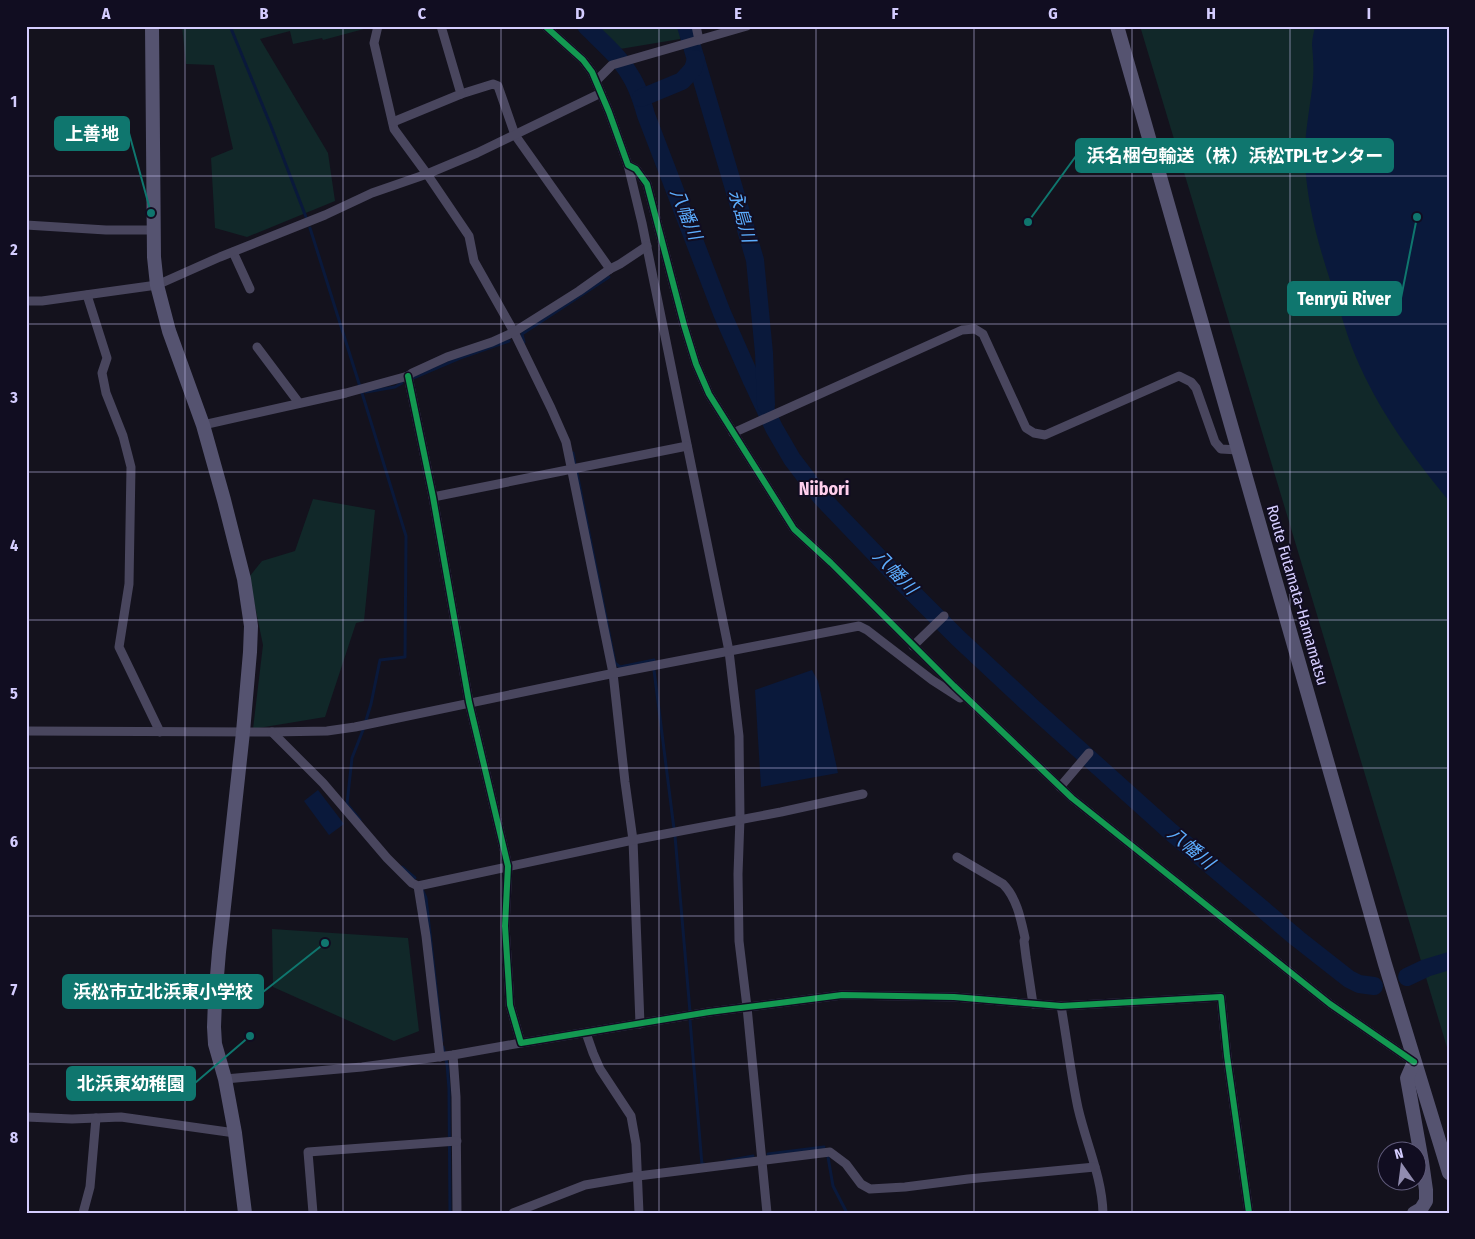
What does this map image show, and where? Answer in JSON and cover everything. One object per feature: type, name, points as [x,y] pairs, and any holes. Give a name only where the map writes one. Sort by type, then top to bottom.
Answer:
[{"type":"main road","points":[[152,26],[154,257],[157,285],[169,331],[203,424],[224,500],[244,579],[251,626],[243,732],[214,1000],[215,1044],[225,1080],[235,1133],[245,1213]]},
{"type":"main road","name":"Route Futamata-Hamamatsu","points":[[1117,26],[1385,964],[1449,1173]]},
{"type":"main road","points":[[1414,1062],[1407,1078],[1426,1190],[1426,1201],[1420,1212]]},
{"type":"street","points":[[441,26],[462,94]]},
{"type":"street","points":[[545,26],[583,60],[596,80],[628,165],[647,246],[729,651],[739,736],[739,941],[767,1213]]},
{"type":"street","points":[[696,26],[698,40]]},
{"type":"street","points":[[596,80],[612,65],[748,26]]},
{"type":"street","points":[[382,27],[374,44],[394,129],[469,236],[474,261],[514,332],[566,442],[613,673],[625,782],[634,840],[640,1024]]},
{"type":"street","points":[[393,122],[462,94],[493,84],[498,86],[515,135],[610,269]]},
{"type":"street","points":[[26,301],[42,301],[157,285],[325,215],[372,193],[427,174],[477,153],[601,93]]},
{"type":"street","points":[[628,165],[636,169],[647,184],[684,325],[696,364],[709,394],[794,529],[831,563],[980,712],[1079,804],[1330,1004],[1414,1062]]},
{"type":"street","points":[[26,225],[106,230],[155,230]]},
{"type":"street","points":[[203,424],[361,390],[408,376],[448,357],[492,342],[514,332],[647,246]]},
{"type":"street","points":[[233,252],[250,288]]},
{"type":"street","points":[[87,295],[107,358],[102,378],[123,436],[131,467],[129,584],[119,647],[160,732]]},
{"type":"street","points":[[733,433],[962,330],[976,329],[983,334],[1026,428],[1034,434],[1045,435],[1179,376],[1191,382],[1196,388],[1215,442],[1221,449],[1238,450]]},
{"type":"street","points":[[257,347],[299,403]]},
{"type":"street","points":[[408,376],[433,497],[469,702],[508,866],[505,926],[510,1005],[521,1044]]},
{"type":"street","points":[[433,497],[687,446]]},
{"type":"street","points":[[913,646],[944,616]]},
{"type":"street","points":[[26,731],[328,731],[613,673],[859,626],[867,630],[932,680],[980,712]]},
{"type":"street","points":[[272,732],[323,783],[387,858],[412,883],[418,886],[863,794]]},
{"type":"street","points":[[1060,787],[1089,753]]},
{"type":"street","points":[[957,857],[1008,888],[1018,910],[1025,938],[1033,1004]]},
{"type":"street","points":[[418,886],[446,1056],[456,1097],[452,1142],[457,1213]]},
{"type":"street","points":[[225,1080],[362,1067],[446,1056],[747,1007],[842,995],[954,997],[1061,1006],[1221,998],[1227,1056],[1249,1213]]},
{"type":"street","points":[[1061,1006],[1078,1109],[1095,1167],[1103,1201],[1103,1213]]},
{"type":"street","points":[[586,1033],[600,1069],[632,1116],[636,1144],[639,1213]]},
{"type":"street","points":[[26,1117],[72,1119],[121,1117],[235,1133]]},
{"type":"street","points":[[83,1213],[90,1187],[96,1118]]},
{"type":"street","points":[[313,1213],[308,1152],[452,1142]]},
{"type":"street","points":[[513,1213],[585,1185],[762,1159],[830,1152],[846,1164],[861,1184],[870,1189],[879,1190],[1095,1167]]},
{"type":"green space","points":[[182,26],[375,26],[323,40],[322,38],[293,44],[290,31],[260,39],[328,153],[335,201],[247,237],[215,228],[211,158],[233,149],[214,65],[186,64]]},
{"type":"green space","points":[[598,26],[680,26],[680,39],[620,49]]},
{"type":"green space","points":[[1140,26],[1318,26],[1449,494],[1449,1054]]},
{"type":"green space","points":[[313,499],[375,510],[364,621],[356,623],[325,717],[253,729],[263,645],[249,577],[262,561],[295,551]]},
{"type":"green space","points":[[272,929],[408,938],[419,1031],[394,1041],[273,987]]},
{"type":"water","points":[[1315,26],[1449,26],[1449,501],[1397,432],[1374,395],[1348,337],[1321,249],[1309,202],[1305,154],[1313,79],[1312,45]]},
{"type":"water","points":[[812,670],[818,681],[838,773],[761,787],[755,690]]},
{"type":"water","points":[[318,790],[344,824],[329,835],[304,801]]},
{"type":"waterway","points":[[230,26],[306,217]]},
{"type":"waterway","name":"八幡川","points":[[586,26],[621,62],[635,84],[722,313],[752,381],[774,428],[792,459],[821,497],[958,638],[1171,832],[1298,939],[1349,979],[1359,984],[1374,986]]},
{"type":"waterway","name":"永島川","points":[[686,26],[755,260],[764,353],[766,405]]},
{"type":"waterway","points":[[641,98],[682,81],[693,69],[696,59]]},
{"type":"waterway","points":[[310,228],[406,536],[405,657],[380,660],[371,704],[352,758],[347,804],[360,820]]},
{"type":"waterway","points":[[524,342],[522,334],[609,277]]},
{"type":"waterway","points":[[413,378],[460,358],[509,341]]},
{"type":"waterway","points":[[366,392],[395,387],[402,383]]},
{"type":"waterway","points":[[573,453],[575,465]]},
{"type":"waterway","points":[[577,473],[615,663],[620,667],[654,660]]},
{"type":"waterway","points":[[654,670],[674,829]]},
{"type":"waterway","points":[[675,836],[690,1012]]},
{"type":"waterway","points":[[402,867],[415,878]]},
{"type":"waterway","points":[[422,889],[426,898],[442,1041]]},
{"type":"waterway","name":"八幡川","points":[[1407,977],[1426,968],[1449,961]]},
{"type":"waterway","points":[[690,1020],[702,1165],[704,1164]]},
{"type":"waterway","points":[[443,1047],[447,1064],[449,1089],[450,1213]]},
{"type":"waterway","points":[[768,1154],[824,1147]]},
{"type":"waterway","points":[[727,1161],[753,1156]]},
{"type":"waterway","points":[[828,1157],[833,1186],[847,1213]]},
{"type":"cycle path","points":[[545,26],[583,60],[592,72],[628,165],[636,169],[647,184],[684,325],[696,364],[709,394],[794,529],[831,563],[954,686],[1072,798],[1330,1004],[1414,1062]]},
{"type":"cycle path","points":[[408,376],[433,497],[469,702],[508,866],[505,926],[510,1005],[521,1043],[709,1012],[842,995],[954,997],[1061,1006],[1221,997],[1227,1056],[1249,1213]]},
{"type":"place","name":"上善地","points":[[151,213]]},
{"type":"place","name":"Tenryū River","points":[[1417,217]]},
{"type":"place","name":"浜名梱包輸送（株）浜松TPLセンター","points":[[1028,222]]},
{"type":"place","name":"浜松市立北浜東小学校","points":[[325,943]]},
{"type":"place","name":"北浜東幼稚園","points":[[250,1036]]},
{"type":"district","name":"Niibori","points":[[824,489]]}]
